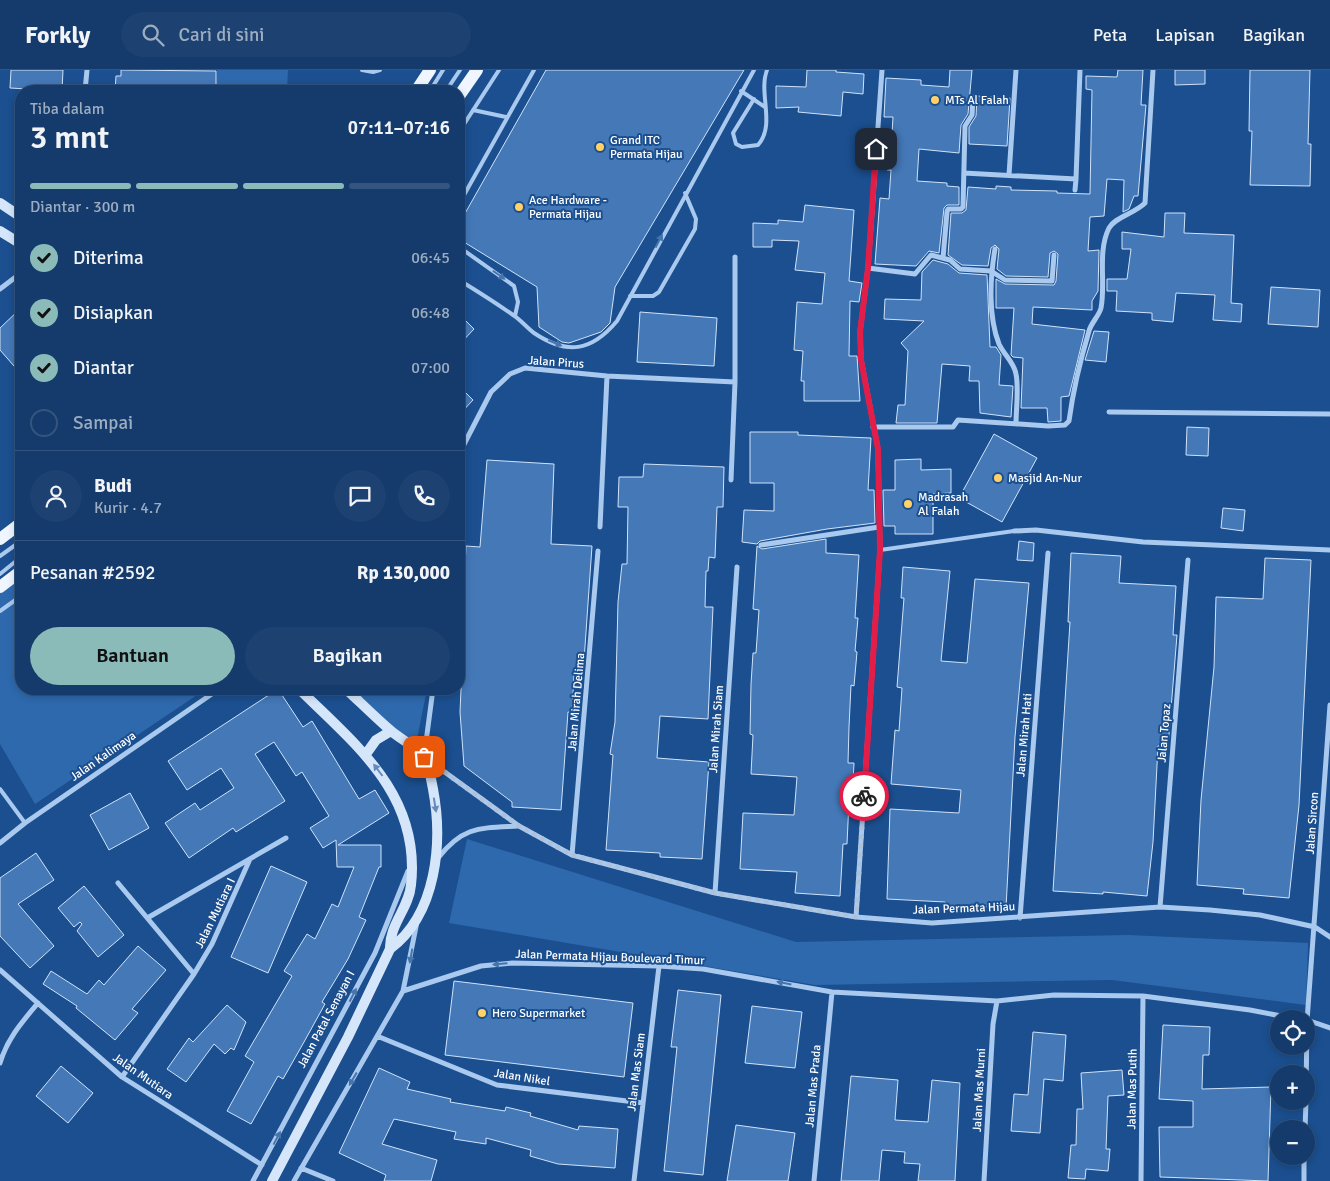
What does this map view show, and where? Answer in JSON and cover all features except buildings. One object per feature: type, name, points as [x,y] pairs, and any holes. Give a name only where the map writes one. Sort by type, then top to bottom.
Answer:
[{"type":"main road","points":[[420,85],[430,70]]},
{"type":"main road","points":[[465,87],[477,70]]},
{"type":"main road","points":[[0,203],[15,213]]},
{"type":"main road","points":[[0,231],[15,240]]},
{"type":"main road","points":[[0,538],[15,527]]},
{"type":"main road","points":[[0,587],[15,576]]},
{"type":"main road","points":[[305,695],[366,754],[389,784],[404,816],[412,864],[411,887],[390,936],[390,949]]},
{"type":"main road","name":"Jalan Permata Hijau","points":[[352,695],[391,731],[424,757]]},
{"type":"main road","points":[[366,754],[376,740],[391,731]]},
{"type":"main road","points":[[390,949],[400,942],[417,920],[425,902],[435,861],[438,832],[436,807],[424,757]]},
{"type":"main road","name":"Jalan Patal Senayan I","points":[[272,1181],[348,1038],[390,949]]},
{"type":"street","points":[[86,85],[87,70]]},
{"type":"street","points":[[856,917],[880,550],[878,449],[860,349],[860,332],[868,268],[882,70]]},
{"type":"street","points":[[1009,175],[1016,70]]},
{"type":"street","points":[[1076,190],[1080,70]]},
{"type":"street","points":[[874,428],[953,427],[958,420],[1048,426],[1064,425],[1069,421],[1084,347],[1091,324],[1100,308],[1101,282],[1108,230],[1113,222],[1138,210],[1145,203],[1153,70]]},
{"type":"street","points":[[944,258],[948,209],[963,209],[965,126],[972,115],[974,97]]},
{"type":"street","points":[[964,173],[1076,179]]},
{"type":"street","points":[[995,249],[991,272],[993,313],[998,341],[1015,368],[1017,377],[1016,424]]},
{"type":"street","points":[[868,268],[914,274],[929,256],[950,260],[960,269],[991,272],[1005,280],[1052,281],[1054,255]]},
{"type":"street","points":[[731,480],[735,382],[735,257]]},
{"type":"street","points":[[0,289],[15,278]]},
{"type":"street","name":"Jalan Pirus","points":[[465,442],[491,392],[510,374],[525,368],[607,376],[735,382]]},
{"type":"street","points":[[600,527],[607,376]]},
{"type":"street","points":[[1109,412],[1330,414]]},
{"type":"street","points":[[761,545],[879,527]]},
{"type":"street","points":[[1014,531],[1036,530],[1143,542],[1330,550]]},
{"type":"street","name":"Jalan Mirah Delima","points":[[572,855],[598,551]]},
{"type":"street","name":"Jalan Mirah Hati","points":[[1020,918],[1048,552]]},
{"type":"street","name":"Jalan Topaz","points":[[1160,907],[1188,560]]},
{"type":"street","name":"Jalan Mirah Siam","points":[[715,893],[737,567]]},
{"type":"street","name":"Jalan Kalimaya","points":[[0,843],[24,822],[210,695]]},
{"type":"street","points":[[424,757],[432,695]]},
{"type":"street","name":"Jalan Sircon","points":[[1308,1010],[1330,705]]},
{"type":"street","name":"Jalan Permata Hijau","points":[[424,757],[519,826],[572,855],[715,893],[856,917],[932,924],[1160,907],[1260,915],[1315,927],[1330,937]]},
{"type":"street","points":[[435,861],[450,842],[464,833],[483,828],[519,826]]},
{"type":"street","name":"Jalan Mutiara I","points":[[149,918],[286,838]]},
{"type":"street","name":"Jalan Mutiara I","points":[[122,1077],[194,974],[212,944],[250,859]]},
{"type":"street","name":"Jalan Patal Senayan I","points":[[253,1181],[374,952],[412,864]]},
{"type":"street","name":"Jalan Mutiara I","points":[[118,883],[194,974]]},
{"type":"street","points":[[294,1181],[403,991],[417,920]]},
{"type":"street","name":"Jalan Permata Hijau Boulevard Timur","points":[[403,991],[481,966],[512,963],[659,966],[703,969],[832,992],[997,1001],[1054,995],[1143,996],[1270,1014]]},
{"type":"street","name":"Jalan Mas Siam","points":[[634,1181],[659,966]]},
{"type":"street","name":"Jalan Mutiara","points":[[0,970],[122,1077],[262,1165]]},
{"type":"street","name":"Jalan Mas Prada","points":[[814,1181],[832,992]]},
{"type":"street","name":"Jalan Mas Putih","points":[[1141,1181],[1143,996]]},
{"type":"street","name":"Jalan Mas Murni","points":[[984,1181],[993,1024],[997,1001]]},
{"type":"street","points":[[0,1063],[4,1049],[17,1028],[38,1003]]},
{"type":"street","points":[[1315,1023],[1330,1028]]},
{"type":"street","name":"Jalan Nikel","points":[[377,1036],[497,1085],[643,1103]]},
{"type":"street","points":[[1304,1165],[1304,1181]]},
{"type":"street","points":[[301,1168],[333,1181]]},
{"type":"lane","points":[[362,70],[373,72],[380,70]]},
{"type":"lane","points":[[434,85],[443,70]]},
{"type":"lane","points":[[450,85],[460,70]]},
{"type":"lane","points":[[465,123],[499,70]]},
{"type":"lane","points":[[465,193],[534,70]]},
{"type":"lane","points":[[465,284],[515,316],[533,332],[558,346],[571,348],[593,343],[603,337],[617,321],[685,193],[754,70]]},
{"type":"lane","points":[[754,98],[733,134],[738,146],[742,148],[758,145],[765,132],[763,83],[767,70]]},
{"type":"lane","points":[[741,91],[765,107]]},
{"type":"lane","points":[[473,110],[506,117]]},
{"type":"lane","points":[[630,296],[653,296],[659,292],[695,229],[696,219],[685,193]]},
{"type":"lane","points":[[465,252],[514,286],[518,302],[515,316]]},
{"type":"lane","points":[[880,550],[1014,531]]},
{"type":"lane","points":[[0,556],[15,545]]},
{"type":"lane","points":[[0,574],[15,562]]},
{"type":"lane","points":[[0,612],[15,601]]},
{"type":"lane","points":[[0,790],[24,822]]},
{"type":"shaded area","points":[[217,70],[288,70],[287,85],[216,85]]},
{"type":"shaded area","points":[[15,582],[15,695],[197,695],[35,804],[0,744],[0,593]]},
{"type":"shaded area","points":[[359,695],[426,695],[415,749]]},
{"type":"shaded area","points":[[467,839],[796,942],[1128,935],[1308,943],[1306,1005],[1112,980],[815,985],[449,923]]},
{"type":"way so far","points":[[424,757],[519,826],[572,855],[715,893],[856,917],[864,796]]},
{"type":"place","name":"MTs Al Falah","points":[[935,100]]},
{"type":"place","name":"Grand ITC Permata Hijau","points":[[600,147]]},
{"type":"place","name":"Ace Hardware - Permata Hijau","points":[[519,207]]},
{"type":"place","name":"Masjid An-Nur","points":[[998,478]]},
{"type":"place","name":"Madrasah Al Falah","points":[[908,504]]},
{"type":"place","name":"Hero Supermarket","points":[[482,1013]]},
{"type":"route","points":[[864,796],[880,550],[878,449],[861,360],[860,332],[868,268],[876,149]]}]
